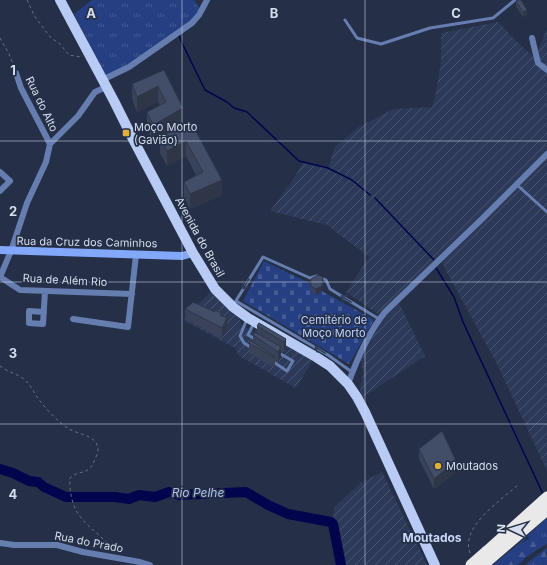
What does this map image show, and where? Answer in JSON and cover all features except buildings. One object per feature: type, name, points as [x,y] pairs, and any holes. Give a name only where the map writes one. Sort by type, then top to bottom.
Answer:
[{"type":"highway","points":[[483,565],[491,553],[547,497]]},
{"type":"highway","points":[[471,565],[491,553],[547,510]]},
{"type":"main road","name":"Avenida do Brasil","points":[[60,0],[193,253],[215,289],[235,304],[251,320],[330,366],[348,384],[365,412],[434,565]]},
{"type":"street","points":[[0,277],[11,251],[27,203],[46,162],[50,144],[78,116],[95,92],[104,83],[192,23],[199,15],[207,0]]},
{"type":"street","points":[[532,38],[538,63],[547,70]]},
{"type":"street","name":"Rua do Alto","points":[[16,73],[21,88],[50,144]]},
{"type":"street","points":[[348,384],[356,362],[379,319],[385,312],[547,154]]},
{"type":"street","points":[[0,172],[10,180],[0,191]]},
{"type":"street","name":"Rua da Cruz dos Caminhos","points":[[173,255],[185,249],[188,243]]},
{"type":"street","name":"Rua da Cruz dos Caminhos","points":[[0,250],[182,256],[193,253]]},
{"type":"street","points":[[73,319],[128,327],[136,255]]},
{"type":"street","name":"Rua de Além Rio","points":[[0,277],[20,290],[132,294]]},
{"type":"street","points":[[44,312],[45,291]]},
{"type":"street","name":"Rua do Prado","points":[[0,542],[14,545],[52,544],[83,552],[150,565]]},
{"type":"lane","points":[[345,20],[357,38],[381,44],[430,28],[493,18],[515,0]]},
{"type":"lane","points":[[516,184],[547,212]]},
{"type":"lane","points":[[352,372],[328,355],[235,304],[263,256],[310,278],[317,276],[326,280],[330,289],[379,319]]},
{"type":"lane","points":[[251,320],[248,335],[260,342]]},
{"type":"lane","points":[[251,320],[240,336],[244,343],[256,351]]},
{"type":"lane","points":[[269,359],[287,370],[293,361],[273,350]]},
{"type":"path","points":[[27,0],[36,17],[51,38],[60,44],[69,55],[91,59]]},
{"type":"path","points":[[0,38],[8,52],[16,73]]},
{"type":"path","points":[[0,366],[22,378],[33,388],[39,400],[58,421],[68,429],[81,435],[93,438],[97,443],[98,451],[92,466],[88,471],[72,476],[70,478],[70,484],[74,505],[78,514],[105,539],[118,558]]},
{"type":"path","points":[[470,553],[468,540],[471,531],[482,516],[519,484]]},
{"type":"shaded area","points":[[498,22],[535,58],[547,29],[547,471],[497,364],[444,267],[440,256],[378,314],[346,292],[369,257],[327,225],[270,211],[303,163],[328,168],[335,147],[359,127],[393,109],[432,107],[441,63],[441,33]]},
{"type":"shaded area","points":[[211,291],[239,318],[241,324],[252,331],[257,330],[313,360],[296,388],[239,356],[235,348],[183,320]]},
{"type":"shaded area","points":[[399,303],[425,356],[363,397],[360,391],[363,373],[361,360],[374,333],[390,311]]},
{"type":"shaded area","name":"Moutados","points":[[382,472],[427,565],[343,565],[333,515],[334,507],[362,482]]},
{"type":"green space","points":[[92,0],[194,0],[200,9],[192,21],[109,76],[105,75],[74,14]]},
{"type":"green space","name":"Cemitério de Moço Morto","points":[[264,261],[311,284],[319,279],[323,281],[322,291],[374,320],[349,364],[243,301]]},
{"type":"green space","points":[[547,518],[547,544],[536,550],[528,557],[532,552],[529,536],[521,544],[517,545]]},
{"type":"green space","points":[[538,533],[538,541],[532,552],[518,565],[493,565],[517,545]]},
{"type":"green space","points":[[547,548],[546,557],[541,561],[534,563],[530,561]]},
{"type":"green space","points":[[547,556],[547,565],[525,565],[530,561],[534,563],[541,561]]},
{"type":"waterway","points":[[179,35],[205,90],[227,102],[234,108],[247,112],[299,161],[328,168],[352,180],[370,195]]},
{"type":"waterway","points":[[375,198],[434,260]]},
{"type":"waterway","points":[[436,268],[454,297],[463,322],[543,494]]},
{"type":"waterway","name":"Rio Pelhe","points":[[0,469],[13,473],[29,481],[38,482],[44,487],[66,497],[115,497],[129,499],[139,495],[155,497],[169,492],[179,495],[246,492],[268,505],[288,514],[331,522],[333,524],[341,565]]},
{"type":"place","name":"Moço Morto (Gavião)","points":[[126,133]]},
{"type":"place","name":"Moutados","points":[[438,466]]},
{"type":"district","name":"Moutados","points":[[432,538]]}]
